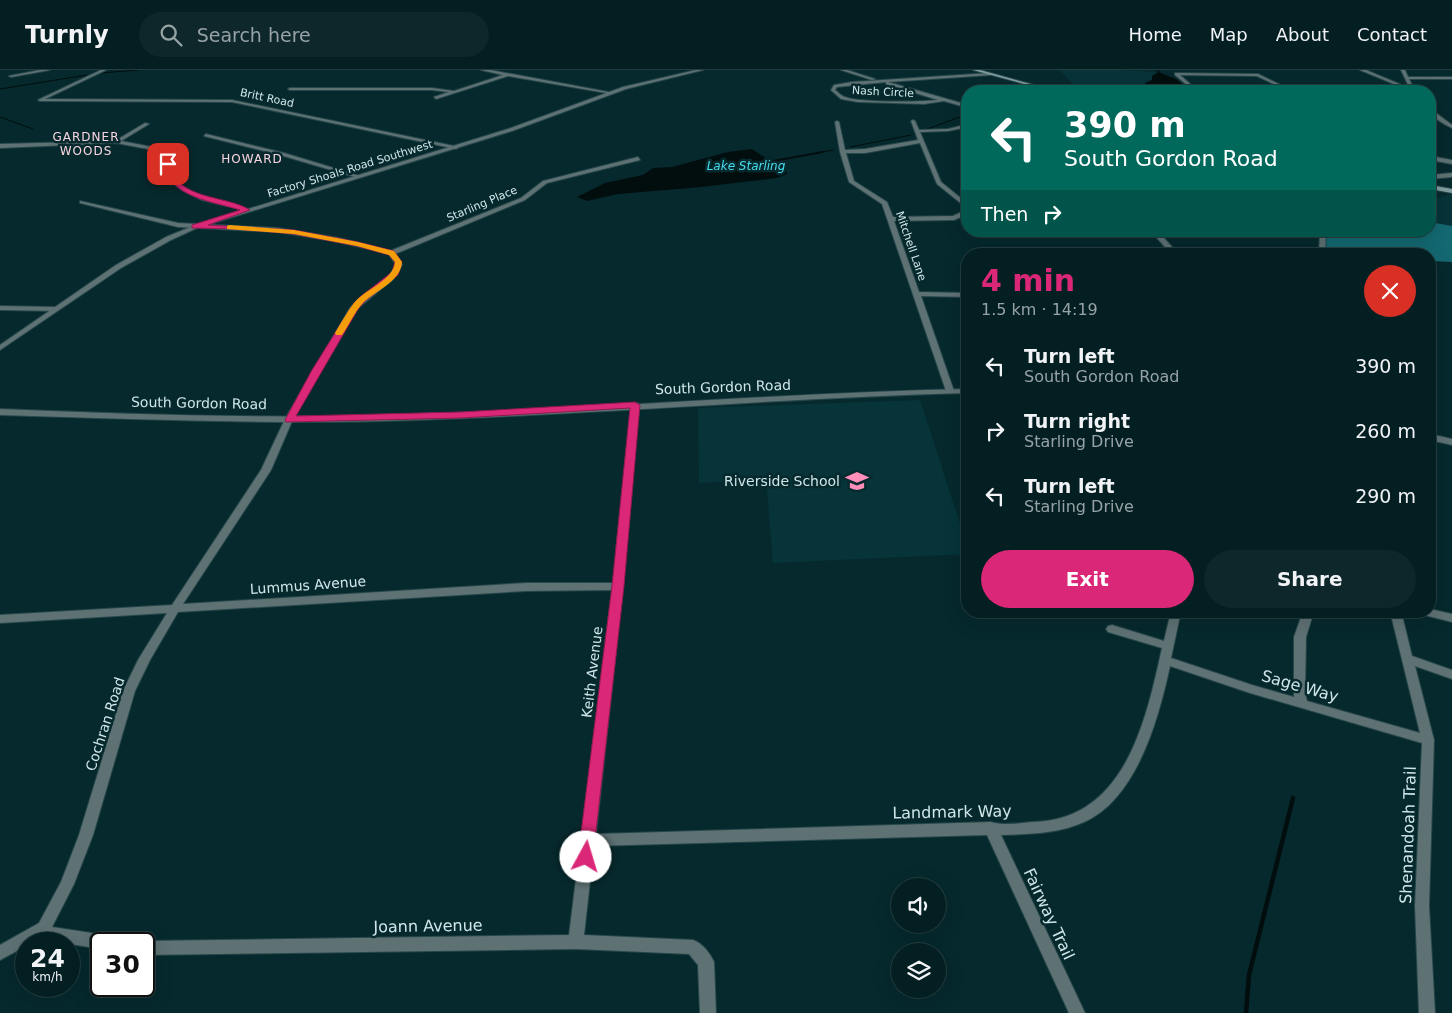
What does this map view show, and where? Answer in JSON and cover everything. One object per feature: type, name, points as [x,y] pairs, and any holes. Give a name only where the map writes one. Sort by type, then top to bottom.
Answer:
[{"type":"main road","points":[[975,70],[1031,85]]},
{"type":"main road","points":[[1436,187],[1452,191]]},
{"type":"street","points":[[11,76],[48,70]]},
{"type":"street","name":"Britt Road","points":[[104,70],[40,100],[237,101],[456,147]]},
{"type":"street","points":[[483,70],[612,93]]},
{"type":"street","name":"Factory Shoals Road Southwest","points":[[0,348],[116,266],[151,246],[194,227],[512,130],[650,81],[701,70]]},
{"type":"street","points":[[842,70],[961,105]]},
{"type":"street","points":[[1362,70],[1398,85]]},
{"type":"street","points":[[1403,70],[1411,85]]},
{"type":"street","points":[[436,98],[509,74]]},
{"type":"street","name":"Nash Circle","points":[[945,100],[924,103],[858,101],[843,98],[833,90],[836,86],[844,84],[990,74]]},
{"type":"street","points":[[1189,85],[1176,74],[1258,75],[1279,85]]},
{"type":"street","points":[[1409,80],[1429,78]]},
{"type":"street","points":[[1409,80],[1449,78]]},
{"type":"street","points":[[290,89],[432,89],[455,92]]},
{"type":"street","points":[[1436,115],[1452,127]]},
{"type":"street","points":[[913,121],[940,183],[961,202]]},
{"type":"street","name":"Mitchell Lane","points":[[837,122],[852,182],[885,203],[950,391]]},
{"type":"street","points":[[116,142],[146,124]]},
{"type":"street","points":[[918,131],[948,130],[961,127]]},
{"type":"street","points":[[206,135],[282,154],[357,176]]},
{"type":"street","points":[[843,152],[865,151],[921,141]]},
{"type":"street","points":[[0,146],[116,142],[166,151],[169,156],[169,171],[175,181],[186,191],[246,210]]},
{"type":"street","name":"Starling Place","points":[[391,253],[523,198],[545,182],[638,159]]},
{"type":"street","points":[[1436,159],[1452,162]]},
{"type":"street","points":[[1436,176],[1452,175]]},
{"type":"street","points":[[82,202],[178,225],[278,230],[339,240],[391,253]]},
{"type":"street","points":[[890,219],[954,218],[961,214]]},
{"type":"street","points":[[1159,237],[1170,248]]},
{"type":"street","name":"Cochran Road","points":[[40,932],[44,928],[67,884],[82,843],[129,691],[144,660],[175,608],[266,470],[289,420],[354,308],[363,298],[385,282],[398,269],[398,262],[391,253]]},
{"type":"street","points":[[917,294],[961,295]]},
{"type":"street","points":[[0,308],[55,309]]},
{"type":"street","name":"South Gordon Road","points":[[0,412],[289,420],[461,415],[635,405],[961,391]]},
{"type":"street","name":"Keith Avenue","points":[[576,942],[618,586],[635,405]]},
{"type":"street","points":[[1436,438],[1452,442]]},
{"type":"street","name":"Lummus Avenue","points":[[0,618],[526,587],[618,586]]},
{"type":"street","points":[[1436,614],[1452,618]]},
{"type":"street","name":"Landmark Way","points":[[587,840],[1039,828],[1080,818],[1104,802],[1122,781],[1143,745],[1155,708],[1174,618]]},
{"type":"street","points":[[1301,704],[1299,693],[1300,637],[1307,618]]},
{"type":"street","name":"Shenandoah Trail","points":[[1397,618],[1428,740],[1422,906],[1427,1013]]},
{"type":"street","points":[[1112,629],[1168,646]]},
{"type":"street","name":"Sage Way","points":[[1165,660],[1301,704],[1428,740]]},
{"type":"street","points":[[1408,660],[1452,675]]},
{"type":"street","name":"Fairway Trail","points":[[991,828],[1077,1013]]},
{"type":"street","name":"Joann Avenue","points":[[155,948],[576,942],[693,946],[706,962],[708,1013]]},
{"type":"street","points":[[0,953],[15,945]]},
{"type":"shaded area","points":[[1060,70],[1158,72],[1147,85],[1074,85]]},
{"type":"shaded area","points":[[1452,194],[1452,226],[1436,223],[1436,198]]},
{"type":"shaded area","points":[[1436,223],[1452,226],[1452,262],[1436,261],[1436,248],[1325,248],[1325,237],[1436,237]]},
{"type":"shaded area","name":"Riverside School","points":[[920,400],[961,526],[961,554],[773,563],[766,479],[699,483],[698,408]]},
{"type":"water","points":[[1158,72],[1176,79],[1184,85],[1145,85],[1145,83],[1152,80],[1152,76]]},
{"type":"water","name":"Lake Starling","points":[[752,149],[787,172],[787,174],[777,178],[701,187],[618,194],[587,201],[577,197],[605,183],[643,175],[653,168],[672,167],[728,152]]},
{"type":"waterway","points":[[101,73],[138,70]]},
{"type":"waterway","points":[[1156,70],[1160,72]]},
{"type":"waterway","points":[[0,89],[87,75]]},
{"type":"waterway","points":[[0,117],[33,129]]},
{"type":"waterway","points":[[925,130],[961,117]]},
{"type":"waterway","points":[[850,147],[911,135]]},
{"type":"waterway","points":[[816,153],[833,150]]},
{"type":"waterway","points":[[773,161],[823,152]]},
{"type":"waterway","points":[[1246,1013],[1249,975],[1293,798]]},
{"type":"slow traffic","points":[[229,227],[294,232],[358,244],[391,253],[398,262],[398,269],[358,303],[339,333]]},
{"type":"place","name":"Riverside School","points":[[857,481]]},
{"type":"district","name":"GARDNER WOODS","points":[[86,144]]},
{"type":"district","name":"HOWARD","points":[[252,159]]},
{"type":"route","points":[[168,164],[169,171],[175,181],[186,191],[246,210],[194,227],[237,227],[294,232],[358,244],[391,253],[398,262],[398,269],[395,273],[363,298],[354,308],[289,420],[461,415],[635,405],[618,586],[586,857]]}]
